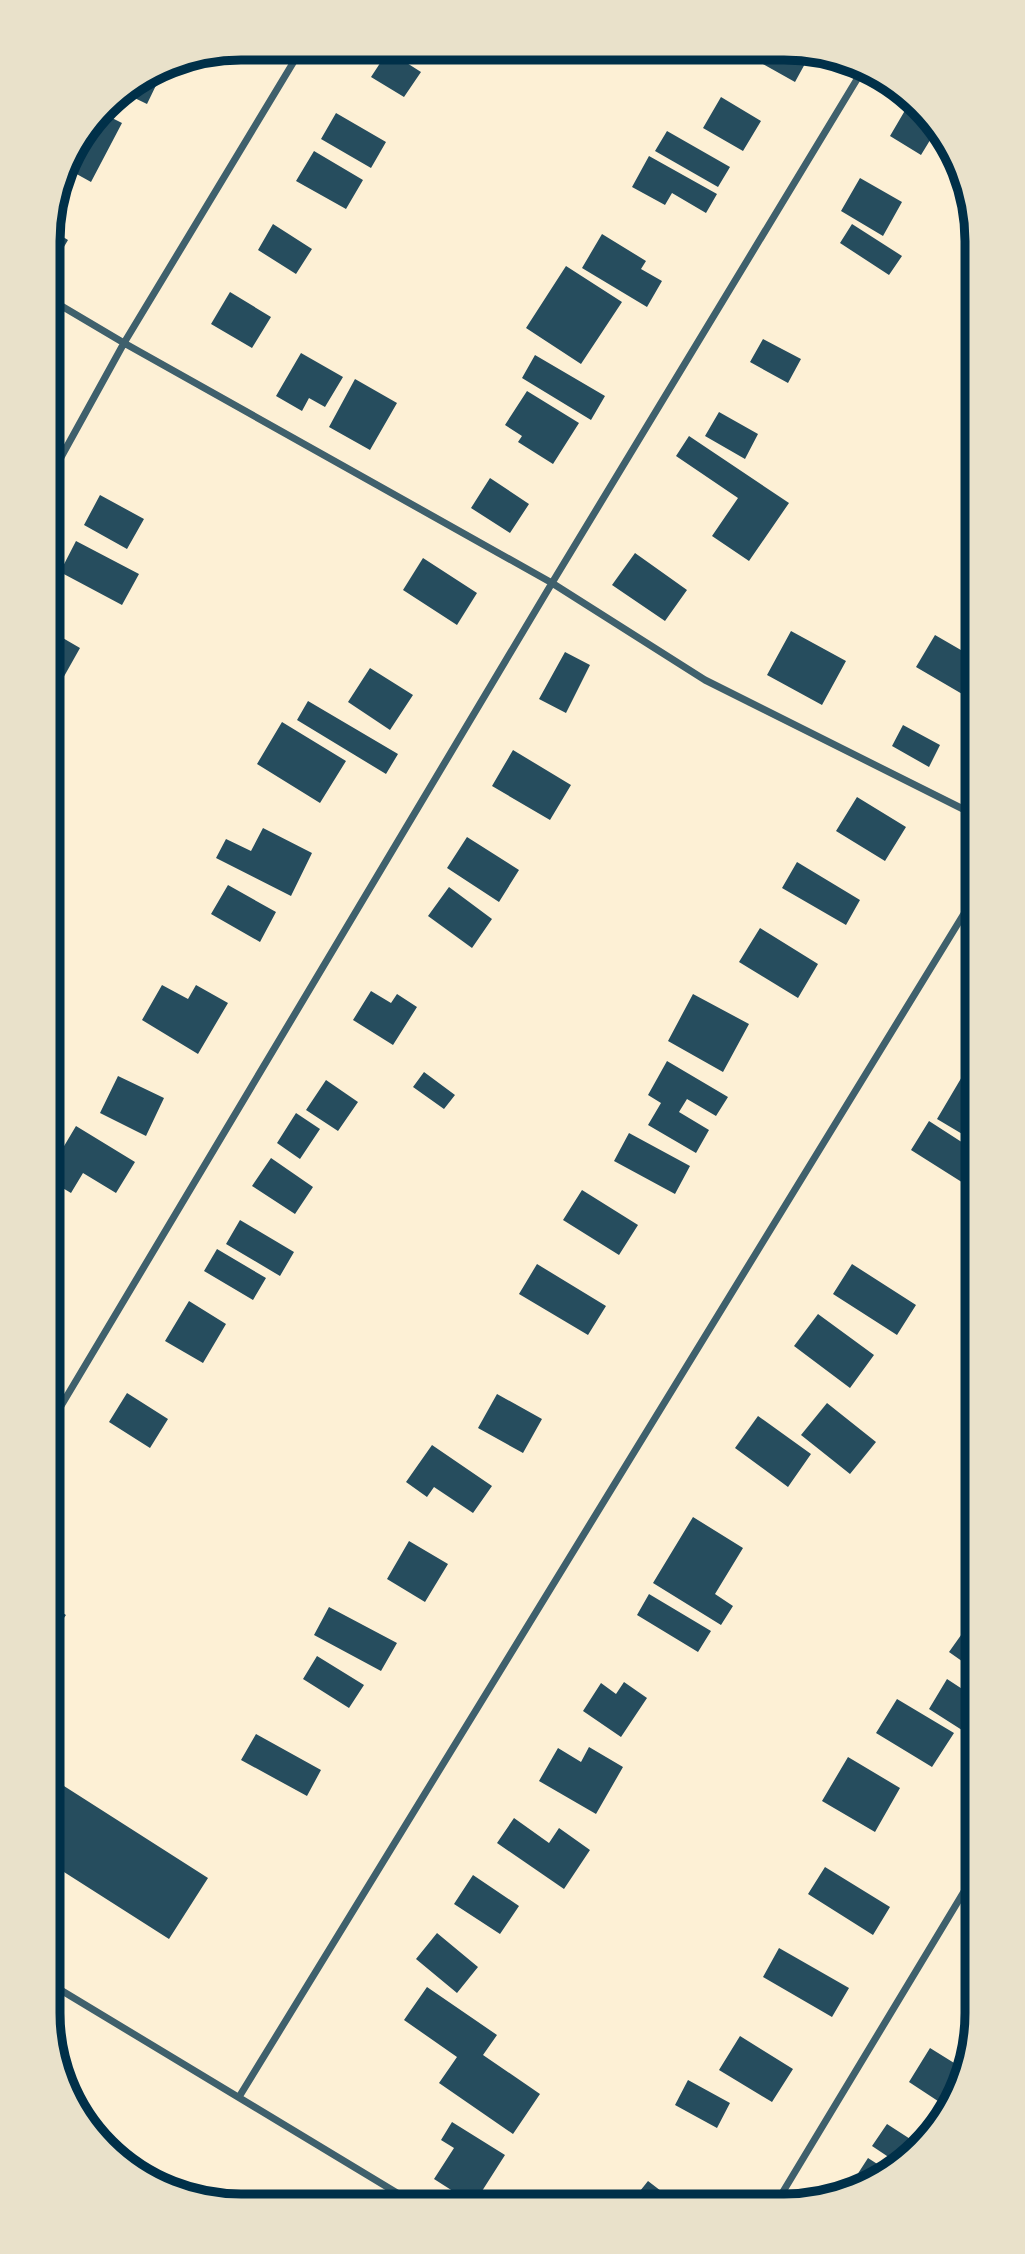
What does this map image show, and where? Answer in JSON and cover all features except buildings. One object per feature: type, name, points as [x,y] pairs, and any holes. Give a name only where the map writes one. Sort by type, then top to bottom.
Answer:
[{"type":"street","points":[[60,458],[124,344],[295,60]]},
{"type":"street","points":[[60,1408],[552,583],[859,76]]},
{"type":"street","points":[[60,305],[124,344],[552,583],[705,680],[965,810]]},
{"type":"street","points":[[239,2098],[965,914]]},
{"type":"street","points":[[782,2194],[965,1890]]},
{"type":"street","points":[[60,1990],[399,2194]]}]
